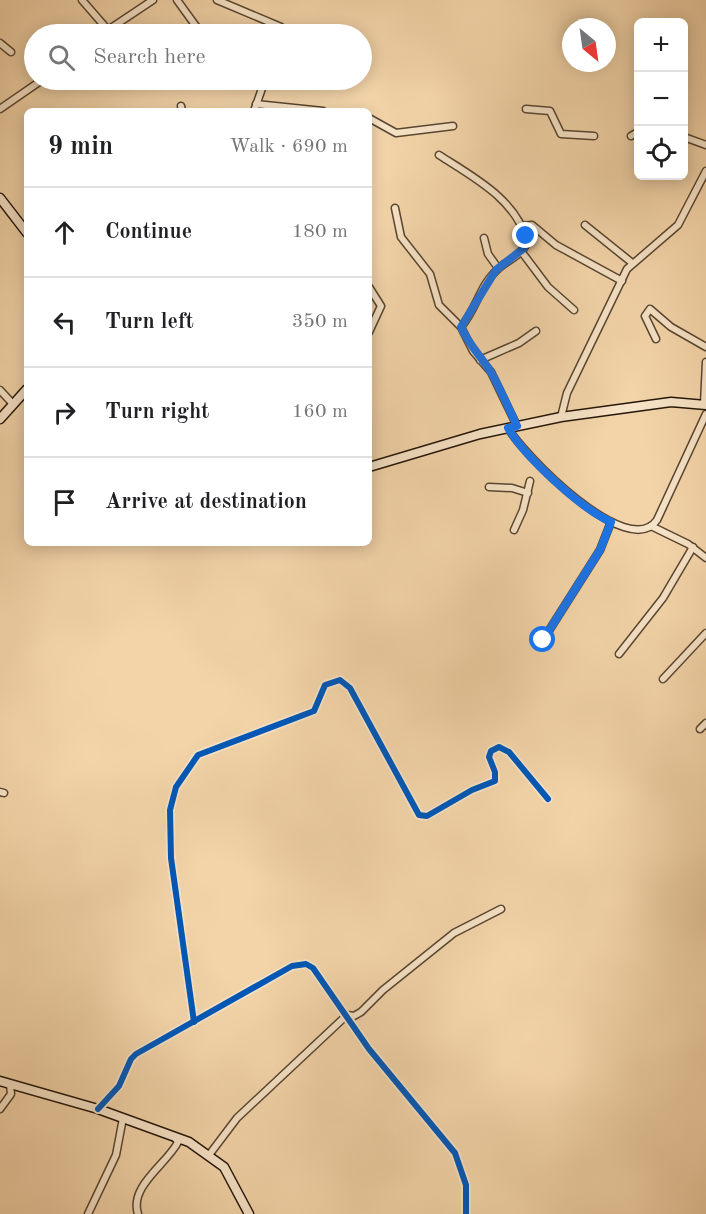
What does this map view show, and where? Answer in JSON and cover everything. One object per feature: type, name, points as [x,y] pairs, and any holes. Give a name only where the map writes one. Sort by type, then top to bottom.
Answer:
[{"type":"street","points":[[82,0],[99,24]]},
{"type":"street","points":[[117,24],[153,0]]},
{"type":"street","points":[[177,0],[194,24]]},
{"type":"street","points":[[217,0],[274,24]]},
{"type":"street","points":[[0,43],[12,52]]},
{"type":"street","points":[[0,109],[28,90]]},
{"type":"street","points":[[255,108],[261,90]]},
{"type":"street","points":[[526,109],[550,111],[561,134],[594,136]]},
{"type":"street","points":[[372,120],[396,133],[453,126]]},
{"type":"street","points":[[688,138],[706,145]]},
{"type":"street","points":[[439,155],[484,185],[509,206],[522,226],[527,241],[521,251],[498,268],[488,280],[470,316],[461,327]]},
{"type":"street","points":[[561,417],[567,393],[632,262],[678,225],[706,171]]},
{"type":"street","points":[[0,198],[24,229]]},
{"type":"street","points":[[395,208],[401,237],[430,274],[439,305],[461,327],[480,360],[491,372],[517,426]]},
{"type":"street","points":[[522,226],[532,225],[556,245],[621,281]]},
{"type":"street","points":[[585,225],[632,262]]},
{"type":"street","points":[[484,238],[488,254],[498,268]]},
{"type":"street","points":[[521,251],[548,287],[573,310]]},
{"type":"street","points":[[372,292],[381,306],[372,326]]},
{"type":"street","points":[[657,339],[645,316],[650,309],[671,327],[706,348]]},
{"type":"street","points":[[480,360],[519,343],[536,331]]},
{"type":"street","points":[[651,526],[657,520],[706,408],[706,362]]},
{"type":"street","points":[[0,390],[12,403]]},
{"type":"street","points":[[0,419],[24,392]]},
{"type":"street","points":[[372,466],[508,428],[561,417],[671,402],[706,408]]},
{"type":"street","points":[[508,428],[529,455],[596,515],[631,528],[651,526],[693,547],[706,558]]},
{"type":"street","points":[[514,530],[528,494],[530,482]]},
{"type":"street","points":[[489,487],[512,488],[528,494]]},
{"type":"street","points":[[543,640],[600,550],[611,522]]},
{"type":"street","points":[[700,552],[706,545]]},
{"type":"street","points":[[619,654],[663,598],[693,547]]},
{"type":"street","points":[[663,679],[704,638]]},
{"type":"street","points":[[194,1022],[171,858],[170,810],[176,787],[198,755],[314,711],[325,685],[340,680],[350,688],[419,815],[427,816],[472,790],[495,781],[495,772],[489,757],[491,751],[499,747],[509,752],[548,799]]},
{"type":"street","points":[[700,729],[706,723]]},
{"type":"street","points":[[347,1015],[354,1016],[361,1012],[383,990],[454,933],[501,909]]},
{"type":"street","points":[[98,1109],[119,1086],[131,1059],[136,1054],[292,966],[306,964],[312,968],[347,1015],[369,1049],[454,1153],[466,1185],[466,1214]]},
{"type":"street","points":[[210,1155],[237,1118],[347,1015]]},
{"type":"street","points":[[0,1081],[98,1109],[172,1135],[210,1155],[224,1167],[249,1214]]},
{"type":"street","points":[[0,1108],[11,1094],[10,1085]]},
{"type":"street","points":[[88,1214],[116,1155],[123,1118]]},
{"type":"street","points":[[138,1214],[136,1202],[141,1189],[166,1161],[178,1142],[172,1135]]},
{"type":"cycle path","points":[[194,1022],[171,858],[170,810],[176,787],[198,755],[314,711],[325,685],[340,680],[350,688],[419,815],[427,816],[472,790],[495,781],[495,772],[489,757],[491,751],[499,747],[509,752],[548,799]]},
{"type":"cycle path","points":[[98,1109],[119,1086],[131,1059],[136,1054],[292,966],[306,964],[313,968],[369,1049],[455,1153],[466,1185],[466,1214]]},
{"type":"route","points":[[526,236],[527,244],[496,270],[488,280],[470,316],[461,327],[473,351],[491,372],[500,390],[517,426],[508,428],[516,441],[575,498],[596,515],[611,522],[600,550],[589,564],[543,640]]}]
